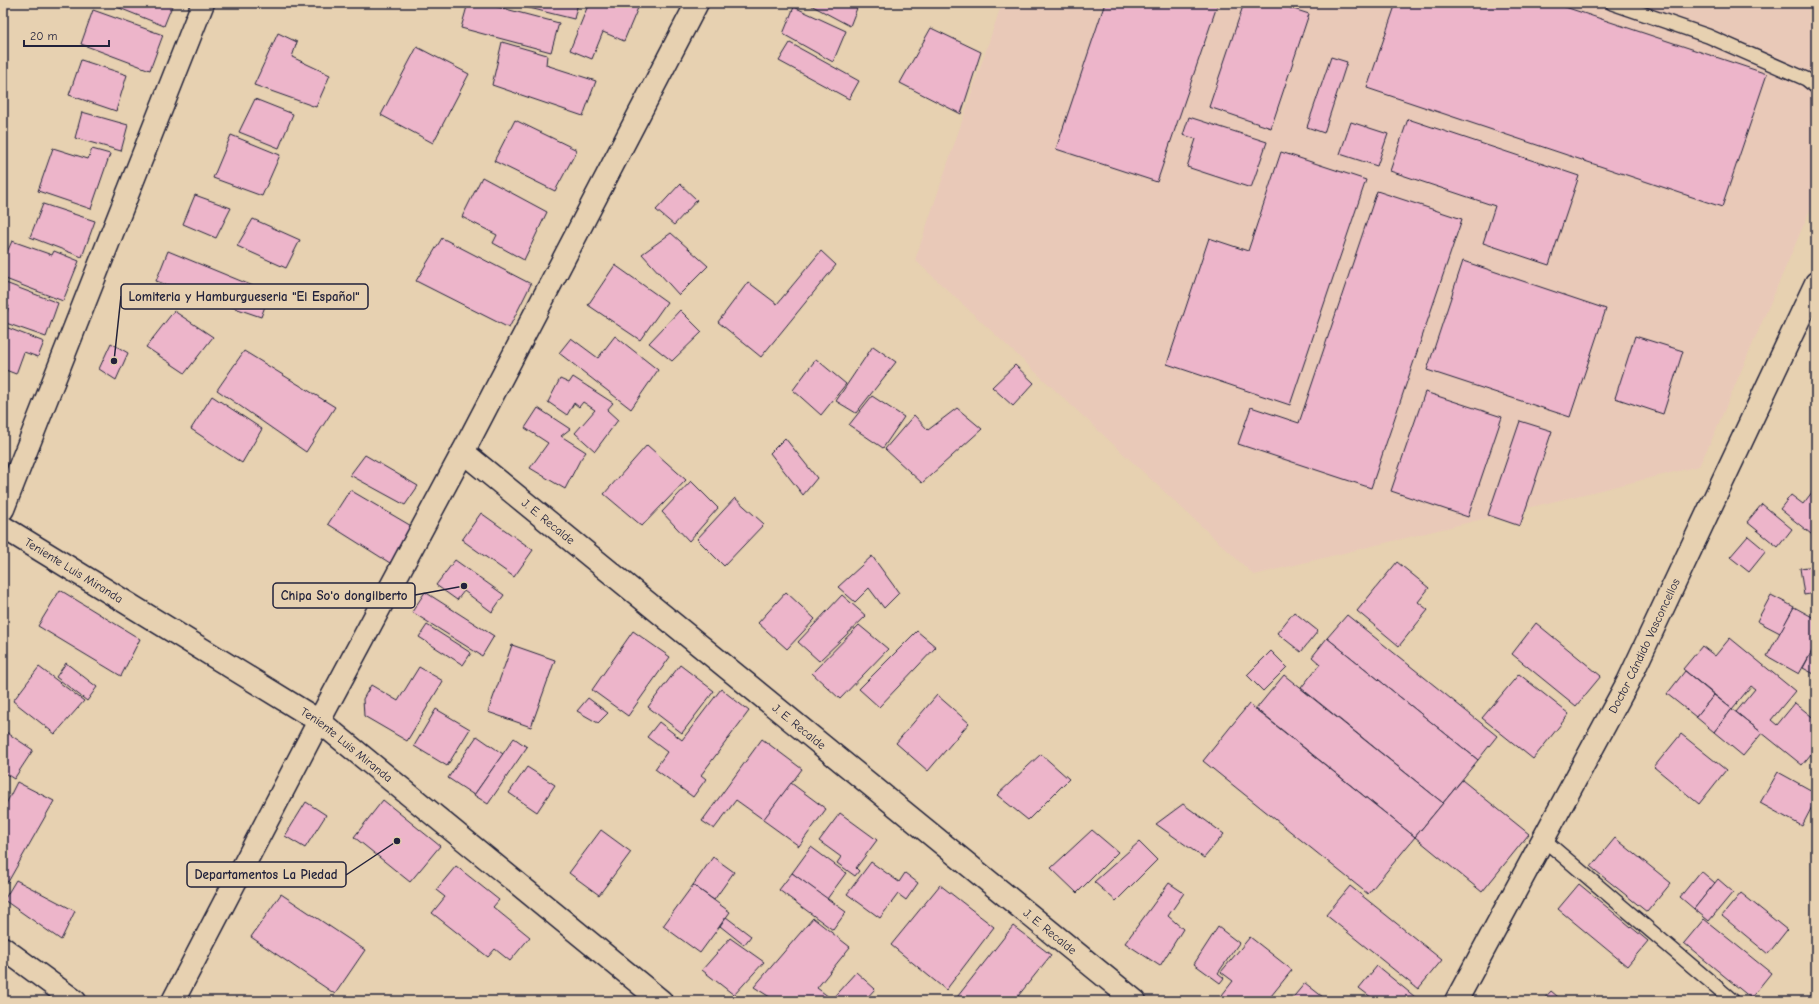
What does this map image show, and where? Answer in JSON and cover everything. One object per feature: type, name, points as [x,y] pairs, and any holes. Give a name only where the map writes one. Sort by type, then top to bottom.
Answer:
[{"type":"street","points":[[3,509],[203,3]]},
{"type":"street","points":[[173,1001],[319,721],[463,452],[697,3]]},
{"type":"street","name":"Doctor Cándido Vasconcellos","points":[[1456,1001],[1628,682],[1816,283]]},
{"type":"street","name":"J. E. Recalde","points":[[463,452],[1135,1001]]},
{"type":"street","name":"Teniente Luis Miranda","points":[[3,527],[319,721],[661,1001]]},
{"type":"street","points":[[3,948],[75,1001]]},
{"type":"lane","points":[[1612,3],[1708,36],[1806,79],[1816,87]]},
{"type":"lane","points":[[1543,839],[1733,1001]]},
{"type":"shaded area","points":[[1002,3],[1816,3],[1816,196],[1699,466],[1254,575],[915,260]]},
{"type":"building","points":[[107,3],[166,3],[172,6],[164,26]]},
{"type":"building","points":[[468,3],[483,3],[559,23],[551,52],[461,28]]},
{"type":"building","points":[[509,3],[578,3],[574,19]]},
{"type":"building","points":[[589,3],[640,3],[624,41],[603,32],[592,59],[570,50]]},
{"type":"building","points":[[807,3],[859,3],[850,26]]},
{"type":"building","points":[[1105,3],[1218,3],[1157,182],[1056,149]]},
{"type":"building","points":[[1244,3],[1275,3],[1309,14],[1271,128],[1209,107]]},
{"type":"building","points":[[1396,3],[1553,3],[1767,74],[1722,207],[1367,88]]},
{"type":"building","points":[[794,7],[846,31],[833,62],[783,34]]},
{"type":"building","points":[[93,10],[163,35],[150,70],[81,44]]},
{"type":"building","points":[[931,28],[981,52],[961,114],[900,83]]},
{"type":"building","points":[[278,33],[297,42],[292,57],[330,75],[316,107],[254,85]]},
{"type":"building","points":[[502,42],[547,55],[546,65],[596,81],[583,116],[492,85]]},
{"type":"building","points":[[790,43],[859,81],[849,99],[779,61]]},
{"type":"building","points":[[417,47],[469,74],[433,143],[381,115]]},
{"type":"building","points":[[1331,57],[1347,62],[1324,133],[1307,127]]},
{"type":"building","points":[[81,60],[127,75],[116,111],[69,95]]},
{"type":"building","points":[[255,99],[293,114],[279,148],[239,132]]},
{"type":"building","points":[[82,112],[128,125],[121,151],[75,138]]},
{"type":"building","points":[[1189,117],[1267,142],[1251,188],[1187,167],[1196,139],[1183,135]]},
{"type":"building","points":[[1408,119],[1579,176],[1549,265],[1483,243],[1495,206],[1390,171]]},
{"type":"building","points":[[515,120],[577,150],[555,191],[494,161]]},
{"type":"building","points":[[1351,122],[1388,134],[1377,166],[1340,154]]},
{"type":"building","points":[[231,135],[280,155],[262,196],[213,178]]},
{"type":"building","points":[[53,148],[88,159],[92,149],[110,154],[91,209],[38,191]]},
{"type":"building","points":[[1281,152],[1366,180],[1290,405],[1167,364],[1209,238],[1248,251]]},
{"type":"building","points":[[482,177],[547,212],[524,260],[493,243],[497,235],[462,217]]},
{"type":"building","points":[[680,184],[697,200],[674,225],[656,210]]},
{"type":"building","points":[[1377,191],[1462,219],[1371,488],[1238,444],[1251,407],[1299,423]]},
{"type":"building","points":[[195,195],[231,208],[216,238],[183,224]]},
{"type":"building","points":[[43,204],[95,221],[82,257],[30,237]]},
{"type":"building","points":[[253,219],[300,240],[286,268],[237,246]]},
{"type":"building","points":[[671,233],[708,266],[679,295],[642,254]]},
{"type":"building","points":[[442,238],[531,284],[509,328],[416,281]]},
{"type":"building","points":[[12,241],[52,255],[54,251],[79,261],[63,301],[3,278],[3,261]]},
{"type":"building","points":[[168,251],[270,293],[261,317],[156,281]]},
{"type":"building","points":[[821,251],[836,265],[761,357],[718,322],[748,282],[777,304]]},
{"type":"building","points":[[1463,261],[1606,309],[1570,417],[1427,370]]},
{"type":"building","points":[[615,265],[667,302],[640,340],[588,305]]},
{"type":"building","points":[[3,282],[58,303],[46,337],[3,322],[9,306],[3,304]]},
{"type":"building","points":[[680,310],[702,332],[672,361],[649,343]]},
{"type":"building","points":[[174,311],[213,337],[185,373],[146,347]]},
{"type":"building","points":[[3,326],[44,342],[38,357],[24,352],[16,374],[3,369]]},
{"type":"building","points":[[615,336],[658,370],[631,409],[559,353],[571,338],[598,358]]},
{"type":"building","points":[[1635,336],[1683,351],[1663,414],[1615,398]]},
{"type":"building","points":[[111,343],[128,353],[116,380],[99,369]]},
{"type":"building","points":[[873,346],[896,362],[856,413],[836,401]]},
{"type":"building","points":[[244,351],[335,407],[306,452],[217,390]]},
{"type":"building","points":[[816,359],[846,384],[821,415],[793,390]]},
{"type":"building","points":[[1015,365],[1034,383],[1013,406],[992,387]]},
{"type":"building","points":[[573,377],[613,403],[607,410],[618,420],[595,451],[575,433],[595,410],[583,402],[579,407],[574,403],[567,415],[548,402],[560,379],[569,383]]},
{"type":"building","points":[[1425,392],[1502,417],[1468,517],[1391,491]]},
{"type":"building","points":[[212,396],[262,429],[242,463],[191,429]]},
{"type":"building","points":[[872,396],[904,417],[883,448],[849,425]]},
{"type":"building","points":[[538,408],[570,429],[561,436],[586,452],[580,460],[565,489],[530,468],[548,443],[525,428]]},
{"type":"building","points":[[957,408],[982,429],[922,483],[885,449],[914,415],[928,430]]},
{"type":"building","points":[[1520,421],[1552,431],[1520,526],[1488,515]]},
{"type":"building","points":[[785,438],[817,478],[803,495],[770,453]]},
{"type":"building","points":[[647,445],[686,480],[642,526],[604,494]]},
{"type":"building","points":[[365,455],[418,486],[405,505],[350,475]]},
{"type":"building","points":[[691,481],[718,508],[689,541],[662,512]]},
{"type":"building","points":[[1816,487],[1816,538],[1780,509],[1791,495],[1803,504]]},
{"type":"building","points":[[350,490],[413,527],[390,563],[328,524]]},
{"type":"building","points":[[735,498],[764,524],[724,566],[697,539]]},
{"type":"building","points":[[1762,504],[1792,529],[1778,547],[1747,522]]},
{"type":"building","points":[[481,513],[533,550],[514,577],[462,540]]},
{"type":"building","points":[[1748,536],[1766,551],[1749,572],[1730,557]]},
{"type":"building","points":[[872,556],[899,593],[884,608],[869,588],[855,602],[838,587]]},
{"type":"building","points":[[455,560],[504,595],[492,612],[464,591],[457,600],[436,585]]},
{"type":"building","points":[[1397,562],[1429,588],[1418,602],[1428,610],[1399,646],[1357,611]]},
{"type":"building","points":[[1816,566],[1816,593],[1804,595],[1800,568]]},
{"type":"building","points":[[60,590],[140,639],[121,676],[38,626]]},
{"type":"building","points":[[425,592],[494,636],[482,656],[412,612]]},
{"type":"building","points":[[786,592],[815,619],[787,649],[758,623]]},
{"type":"building","points":[[842,595],[866,616],[819,661],[798,642]]},
{"type":"building","points":[[1771,595],[1794,607],[1780,633],[1757,621]]},
{"type":"building","points":[[1794,607],[1816,619],[1816,644],[1799,674],[1767,656]]},
{"type":"building","points":[[1294,612],[1318,631],[1301,652],[1277,633]]},
{"type":"building","points":[[1347,615],[1497,736],[1478,760],[1327,638]]},
{"type":"building","points":[[1536,623],[1601,676],[1576,706],[1512,654]]},
{"type":"building","points":[[427,625],[471,653],[463,665],[419,637]]},
{"type":"building","points":[[859,625],[888,649],[840,699],[812,673]]},
{"type":"building","points":[[633,631],[670,657],[628,716],[592,690]]},
{"type":"building","points":[[917,631],[936,647],[879,707],[859,689]]},
{"type":"building","points":[[1327,638],[1478,760],[1443,803],[1301,688],[1320,664],[1312,657]]},
{"type":"building","points":[[1730,638],[1795,691],[1771,720],[1777,725],[1795,703],[1816,720],[1816,748],[1802,765],[1736,712],[1755,689],[1751,686],[1732,709],[1683,669],[1702,646],[1715,656]]},
{"type":"building","points":[[1816,644],[1816,675],[1803,668]]},
{"type":"building","points":[[512,645],[555,660],[531,727],[488,712]]},
{"type":"building","points":[[1271,651],[1287,667],[1263,691],[1247,675]]},
{"type":"building","points":[[66,663],[97,687],[87,701],[56,677]]},
{"type":"building","points":[[680,665],[714,691],[682,733],[648,707]]},
{"type":"building","points":[[39,667],[84,701],[55,734],[13,701]]},
{"type":"building","points":[[419,667],[443,681],[407,741],[364,716],[363,699],[371,685],[398,701]]},
{"type":"building","points":[[1685,671],[1714,695],[1696,717],[1667,694]]},
{"type":"building","points":[[1519,674],[1569,714],[1533,759],[1482,718]]},
{"type":"building","points":[[1284,675],[1443,803],[1415,837],[1256,709]]},
{"type":"building","points":[[721,689],[749,711],[701,775],[706,779],[693,797],[655,769],[667,752],[647,737],[659,722],[682,740]]},
{"type":"building","points":[[937,695],[969,723],[928,771],[896,743]]},
{"type":"building","points":[[1714,695],[1732,709],[1714,732],[1696,717]]},
{"type":"building","points":[[588,698],[608,713],[598,723],[577,711]]},
{"type":"building","points":[[1249,704],[1415,837],[1368,894],[1203,761]]},
{"type":"building","points":[[436,709],[470,729],[447,766],[414,746]]},
{"type":"building","points":[[1732,709],[1762,733],[1743,756],[1714,732]]},
{"type":"building","points":[[3,730],[33,750],[14,779],[3,772]]},
{"type":"building","points":[[1681,734],[1726,770],[1699,804],[1654,767]]},
{"type":"building","points":[[477,736],[503,754],[474,795],[448,778]]},
{"type":"building","points":[[514,738],[527,747],[488,804],[474,795]]},
{"type":"building","points":[[762,739],[802,769],[764,820],[736,800],[714,829],[702,821]]},
{"type":"building","points":[[1041,754],[1069,779],[1028,820],[997,795]]},
{"type":"building","points":[[527,767],[555,785],[537,812],[509,793]]},
{"type":"building","points":[[1778,772],[1816,793],[1816,799],[1802,826],[1760,803]]},
{"type":"building","points":[[1462,780],[1529,834],[1482,892],[1415,837]]},
{"type":"building","points":[[17,782],[54,801],[8,882],[3,880],[3,810]]},
{"type":"building","points":[[791,783],[826,809],[799,846],[763,820]]},
{"type":"building","points":[[383,800],[440,846],[410,882],[354,837]]},
{"type":"building","points":[[306,802],[326,815],[305,848],[285,836]]},
{"type":"building","points":[[1183,804],[1224,834],[1204,858],[1156,824]]},
{"type":"building","points":[[840,813],[877,840],[856,868],[859,871],[855,876],[837,863],[841,857],[819,841]]},
{"type":"building","points":[[601,830],[631,852],[599,895],[569,873]]},
{"type":"building","points":[[1092,830],[1118,852],[1077,893],[1051,868]]},
{"type":"building","points":[[1615,838],[1671,883],[1647,912],[1591,867]]},
{"type":"building","points":[[1139,842],[1157,860],[1116,901],[1094,882]]},
{"type":"building","points":[[811,847],[846,873],[827,899],[792,873]]},
{"type":"building","points":[[713,857],[734,872],[714,900],[693,885]]},
{"type":"building","points":[[871,862],[899,882],[905,873],[918,883],[906,900],[898,894],[880,918],[847,894]]},
{"type":"building","points":[[456,866],[499,900],[493,907],[530,937],[510,961],[495,949],[488,957],[432,913],[445,897],[436,890]]},
{"type":"building","points":[[1701,871],[1715,883],[1694,909],[1680,897]]},
{"type":"building","points":[[792,873],[846,912],[833,930],[779,890]]},
{"type":"building","points":[[1718,879],[1733,892],[1709,921],[1694,909]]},
{"type":"building","points":[[16,880],[75,911],[61,940],[4,900]]},
{"type":"building","points":[[1169,883],[1184,893],[1168,916],[1183,929],[1160,966],[1125,943]]},
{"type":"building","points":[[1579,884],[1648,941],[1627,966],[1558,909]]},
{"type":"building","points":[[693,885],[730,912],[700,953],[663,926]]},
{"type":"building","points":[[940,885],[994,927],[946,990],[891,945]]},
{"type":"building","points":[[1350,886],[1442,960],[1418,989],[1326,915]]},
{"type":"building","points":[[1741,893],[1787,930],[1768,954],[1722,916]]},
{"type":"building","points":[[281,894],[365,950],[335,994],[251,937]]},
{"type":"building","points":[[726,917],[751,936],[744,945],[720,926]]},
{"type":"building","points":[[813,918],[850,947],[817,988],[829,997],[825,1001],[776,1001],[754,987]]},
{"type":"building","points":[[1704,919],[1771,973],[1751,998],[1684,943]]},
{"type":"building","points":[[1013,926],[1051,955],[1014,1001],[954,1001]]},
{"type":"building","points":[[1218,927],[1239,943],[1218,973],[1224,978],[1220,983],[1194,964]]},
{"type":"building","points":[[1250,937],[1292,970],[1267,1001],[1229,1001],[1222,995],[1233,981],[1221,972]]},
{"type":"building","points":[[730,938],[764,962],[734,995],[702,970]]},
{"type":"building","points":[[1377,966],[1420,1001],[1376,1001],[1359,988]]},
{"type":"building","points":[[856,972],[875,989],[864,1001],[830,1001]]},
{"type":"building","points":[[1305,983],[1328,1001],[1290,1001]]},
{"type":"building","points":[[1551,991],[1563,1001],[1542,1001]]},
{"type":"building","points":[[1815,992],[1816,1001],[1806,1001]]},
{"type":"place","name":"Lomiteria y Hamburgueseria \"El Español\"","points":[[114,361]]},
{"type":"place","name":"Chipa So'o dongilberto","points":[[464,586]]},
{"type":"place","name":"Departamentos La Piedad","points":[[397,841]]}]
